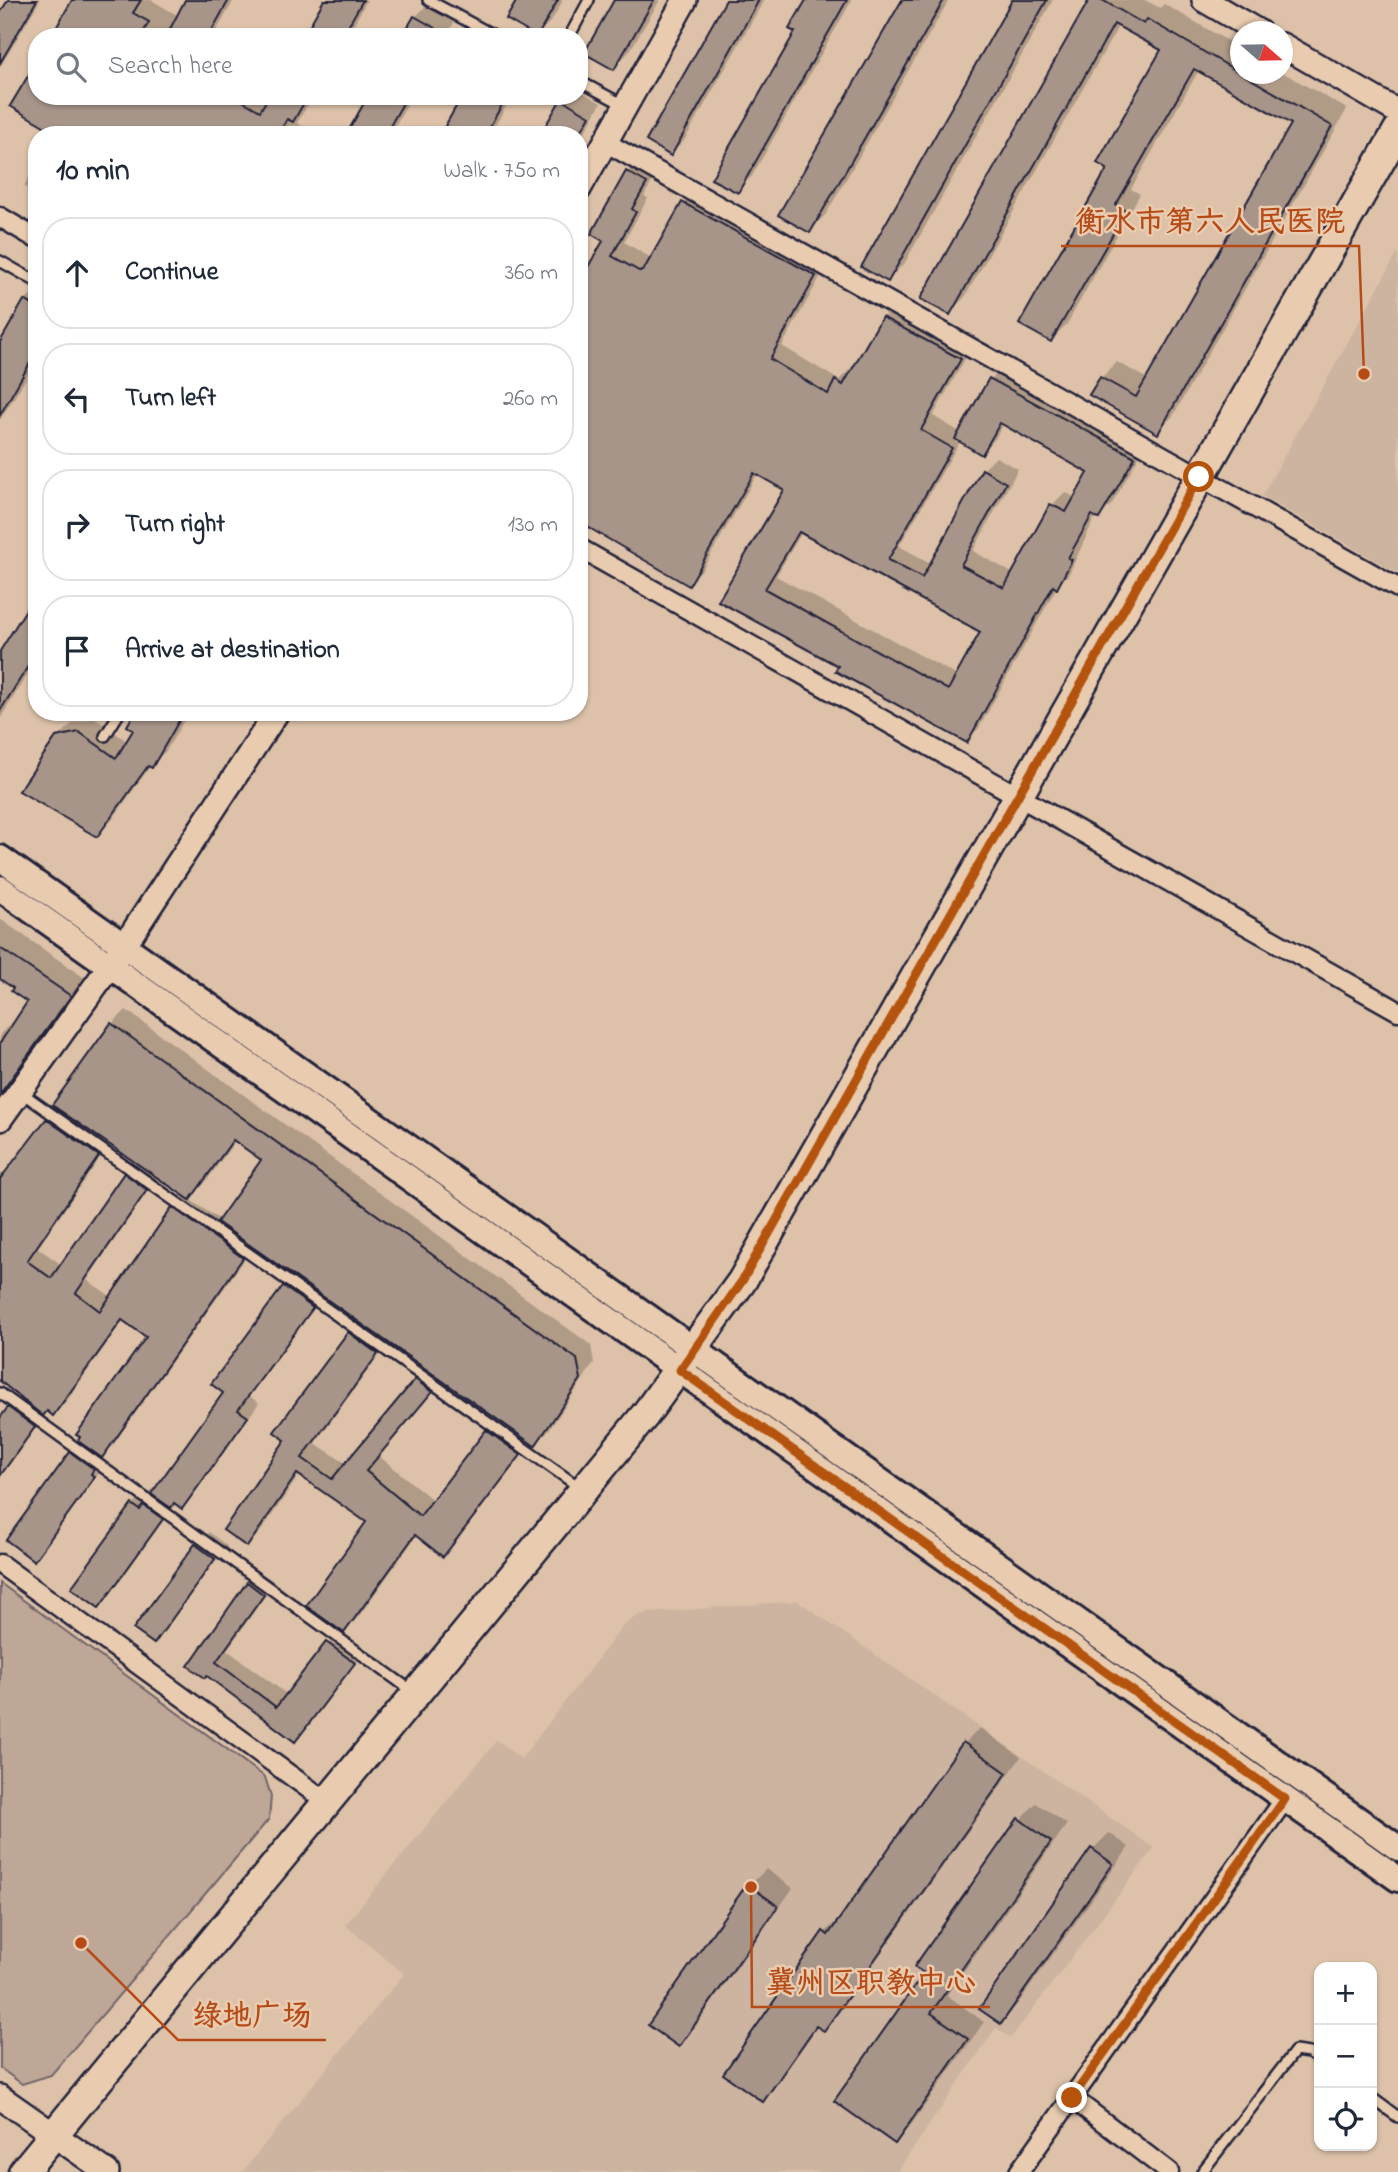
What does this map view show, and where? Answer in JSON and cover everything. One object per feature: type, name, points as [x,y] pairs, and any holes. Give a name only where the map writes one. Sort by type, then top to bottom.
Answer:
[{"type":"main road","points":[[23,2172],[583,1490],[687,1360],[742,1281],[1398,130]]},
{"type":"main road","points":[[0,858],[1398,1879]]},
{"type":"main road","points":[[0,888],[109,966],[1398,1848]]},
{"type":"street","points":[[588,173],[685,0]]},
{"type":"street","points":[[1204,0],[1240,21]]},
{"type":"street","points":[[1293,51],[1398,112]]},
{"type":"street","points":[[606,142],[1398,588]]},
{"type":"street","points":[[0,218],[28,234]]},
{"type":"street","points":[[588,553],[1398,1011]]},
{"type":"street","points":[[0,1119],[124,946],[271,721]]},
{"type":"street","points":[[0,1564],[327,1802]]},
{"type":"street","points":[[1019,2172],[1285,1799]]},
{"type":"street","points":[[0,2097],[107,2172]]},
{"type":"street","points":[[1072,2098],[1169,2172]]},
{"type":"lane","points":[[428,0],[480,28]]},
{"type":"lane","points":[[574,28],[589,0]]},
{"type":"lane","points":[[588,86],[626,106]]},
{"type":"lane","points":[[0,261],[28,277]]},
{"type":"lane","points":[[105,736],[114,721]]},
{"type":"lane","points":[[20,1092],[583,1490]]},
{"type":"lane","points":[[0,1393],[416,1694]]},
{"type":"lane","points":[[1202,2172],[1295,2051],[1314,2056]]},
{"type":"lane","points":[[1377,2102],[1398,2117]]},
{"type":"shaded area","points":[[1398,252],[1398,573],[1262,496]]},
{"type":"shaded area","points":[[0,1583],[265,1777],[271,1796],[269,1819],[51,2075],[22,2084],[0,2068]]},
{"type":"shaded area","points":[[798,1601],[1154,1848],[1011,2038],[996,2028],[897,2172],[242,2172],[404,1974],[345,1925],[497,1740],[521,1759],[623,1626],[635,1617],[646,1613]]},
{"type":"building","points":[[8,0],[37,0],[0,63],[0,13]]},
{"type":"building","points":[[72,0],[141,0],[133,13],[149,22],[146,28],[56,28]]},
{"type":"building","points":[[185,0],[229,0],[213,28],[171,28]]},
{"type":"building","points":[[324,0],[363,0],[347,28],[308,28]]},
{"type":"building","points":[[517,0],[558,0],[542,28],[522,28],[506,19]]},
{"type":"building","points":[[614,0],[654,0],[614,70],[588,55],[588,46]]},
{"type":"building","points":[[726,0],[759,0],[671,156],[646,141]]},
{"type":"building","points":[[806,0],[847,0],[738,193],[711,179],[795,32],[789,29]]},
{"type":"building","points":[[902,0],[944,0],[810,233],[778,215]]},
{"type":"building","points":[[1012,0],[1047,0],[888,282],[861,267]]},
{"type":"building","points":[[1089,0],[1102,0],[1144,24],[1147,19],[1230,67],[1230,84],[1259,84],[1332,126],[1158,434],[1089,395],[1100,377],[1136,397],[1291,124],[1194,69],[1116,205],[1126,211],[1051,342],[1019,324],[1107,169],[1097,163],[1161,50],[1114,24],[950,315],[920,299]]},
{"type":"building","points":[[414,16],[435,28],[407,28]]},
{"type":"building","points":[[28,76],[28,105],[250,105],[260,111],[264,105],[303,105],[293,122],[287,119],[283,126],[44,126],[10,106]]},
{"type":"building","points":[[363,105],[402,105],[390,126],[351,126]]},
{"type":"building","points":[[457,105],[502,105],[490,126],[445,126]]},
{"type":"building","points":[[558,105],[571,105],[590,116],[584,126],[545,126]]},
{"type":"building","points":[[626,171],[647,183],[632,209],[636,212],[612,256],[639,271],[643,271],[682,202],[816,276],[770,359],[828,394],[835,380],[843,385],[882,317],[961,359],[921,430],[952,448],[888,560],[922,578],[982,469],[1006,483],[961,565],[1004,588],[1050,504],[1066,512],[1088,473],[1000,423],[982,455],[955,439],[989,378],[1135,457],[1099,519],[1092,515],[1068,558],[1072,560],[1057,589],[1053,586],[967,743],[835,671],[838,666],[718,601],[784,490],[754,473],[689,586],[588,527],[588,267],[603,241],[591,234]],"holes":[[[799,532],[980,632],[948,690],[765,589]]]},
{"type":"building","points":[[24,300],[28,302],[28,367],[0,415],[0,342]]},
{"type":"building","points":[[28,606],[28,666],[0,711],[0,651]]},
{"type":"building","points":[[130,721],[179,721],[152,768],[148,766],[97,837],[19,791],[56,737],[79,732],[116,758],[133,730],[127,726]]},
{"type":"building","points":[[0,948],[71,996],[0,1094],[0,1043],[27,1002],[0,979]]},
{"type":"building","points":[[111,1023],[577,1359],[581,1379],[535,1446],[217,1222],[261,1160],[233,1140],[190,1200],[52,1105]]},
{"type":"building","points":[[46,1119],[99,1156],[27,1261],[51,1278],[124,1173],[147,1190],[76,1293],[100,1311],[172,1207],[243,1258],[102,1458],[78,1441],[80,1437],[76,1435],[146,1337],[122,1320],[53,1416],[47,1411],[43,1416],[0,1381],[0,1179]]},
{"type":"building","points":[[283,1286],[313,1308],[238,1410],[248,1417],[182,1509],[174,1503],[171,1508],[151,1494],[223,1393],[211,1384]]},
{"type":"building","points":[[348,1332],[378,1354],[302,1458],[332,1479],[415,1379],[432,1392],[366,1471],[420,1516],[486,1430],[521,1455],[443,1557],[415,1535],[344,1633],[306,1606],[366,1522],[297,1474],[247,1547],[223,1530],[285,1440],[274,1432]]},
{"type":"building","points":[[8,1407],[35,1427],[0,1476],[0,1418]]},
{"type":"building","points":[[70,1452],[94,1469],[91,1474],[95,1477],[34,1561],[6,1540]]},
{"type":"building","points":[[132,1504],[140,1510],[143,1505],[163,1519],[99,1608],[71,1588]]},
{"type":"building","points":[[195,1544],[215,1559],[154,1644],[133,1629]]},
{"type":"building","points":[[247,1582],[264,1595],[216,1662],[276,1707],[326,1642],[355,1663],[295,1742],[207,1676],[205,1678],[188,1666]]},
{"type":"building","points":[[963,1742],[1007,1773],[824,2031],[816,2026],[763,2102],[723,2074],[823,1931],[828,1935]]},
{"type":"building","points":[[1018,1818],[1051,1842],[931,2013],[968,2039],[895,2144],[834,2101],[924,1973],[914,1967]]},
{"type":"building","points":[[1091,1848],[1113,1864],[1001,2024],[979,2009]]},
{"type":"building","points":[[747,1884],[778,1906],[679,2047],[648,2025]]},
{"type":"place","name":"衡水市第六人民医院","points":[[1364,374]]},
{"type":"place","name":"冀州区职教中心","points":[[751,1887]]},
{"type":"place","name":"绿地广场","points":[[81,1943]]},
{"type":"route","points":[[1072,2098],[1285,1799],[680,1370],[742,1281],[1199,477]]}]
